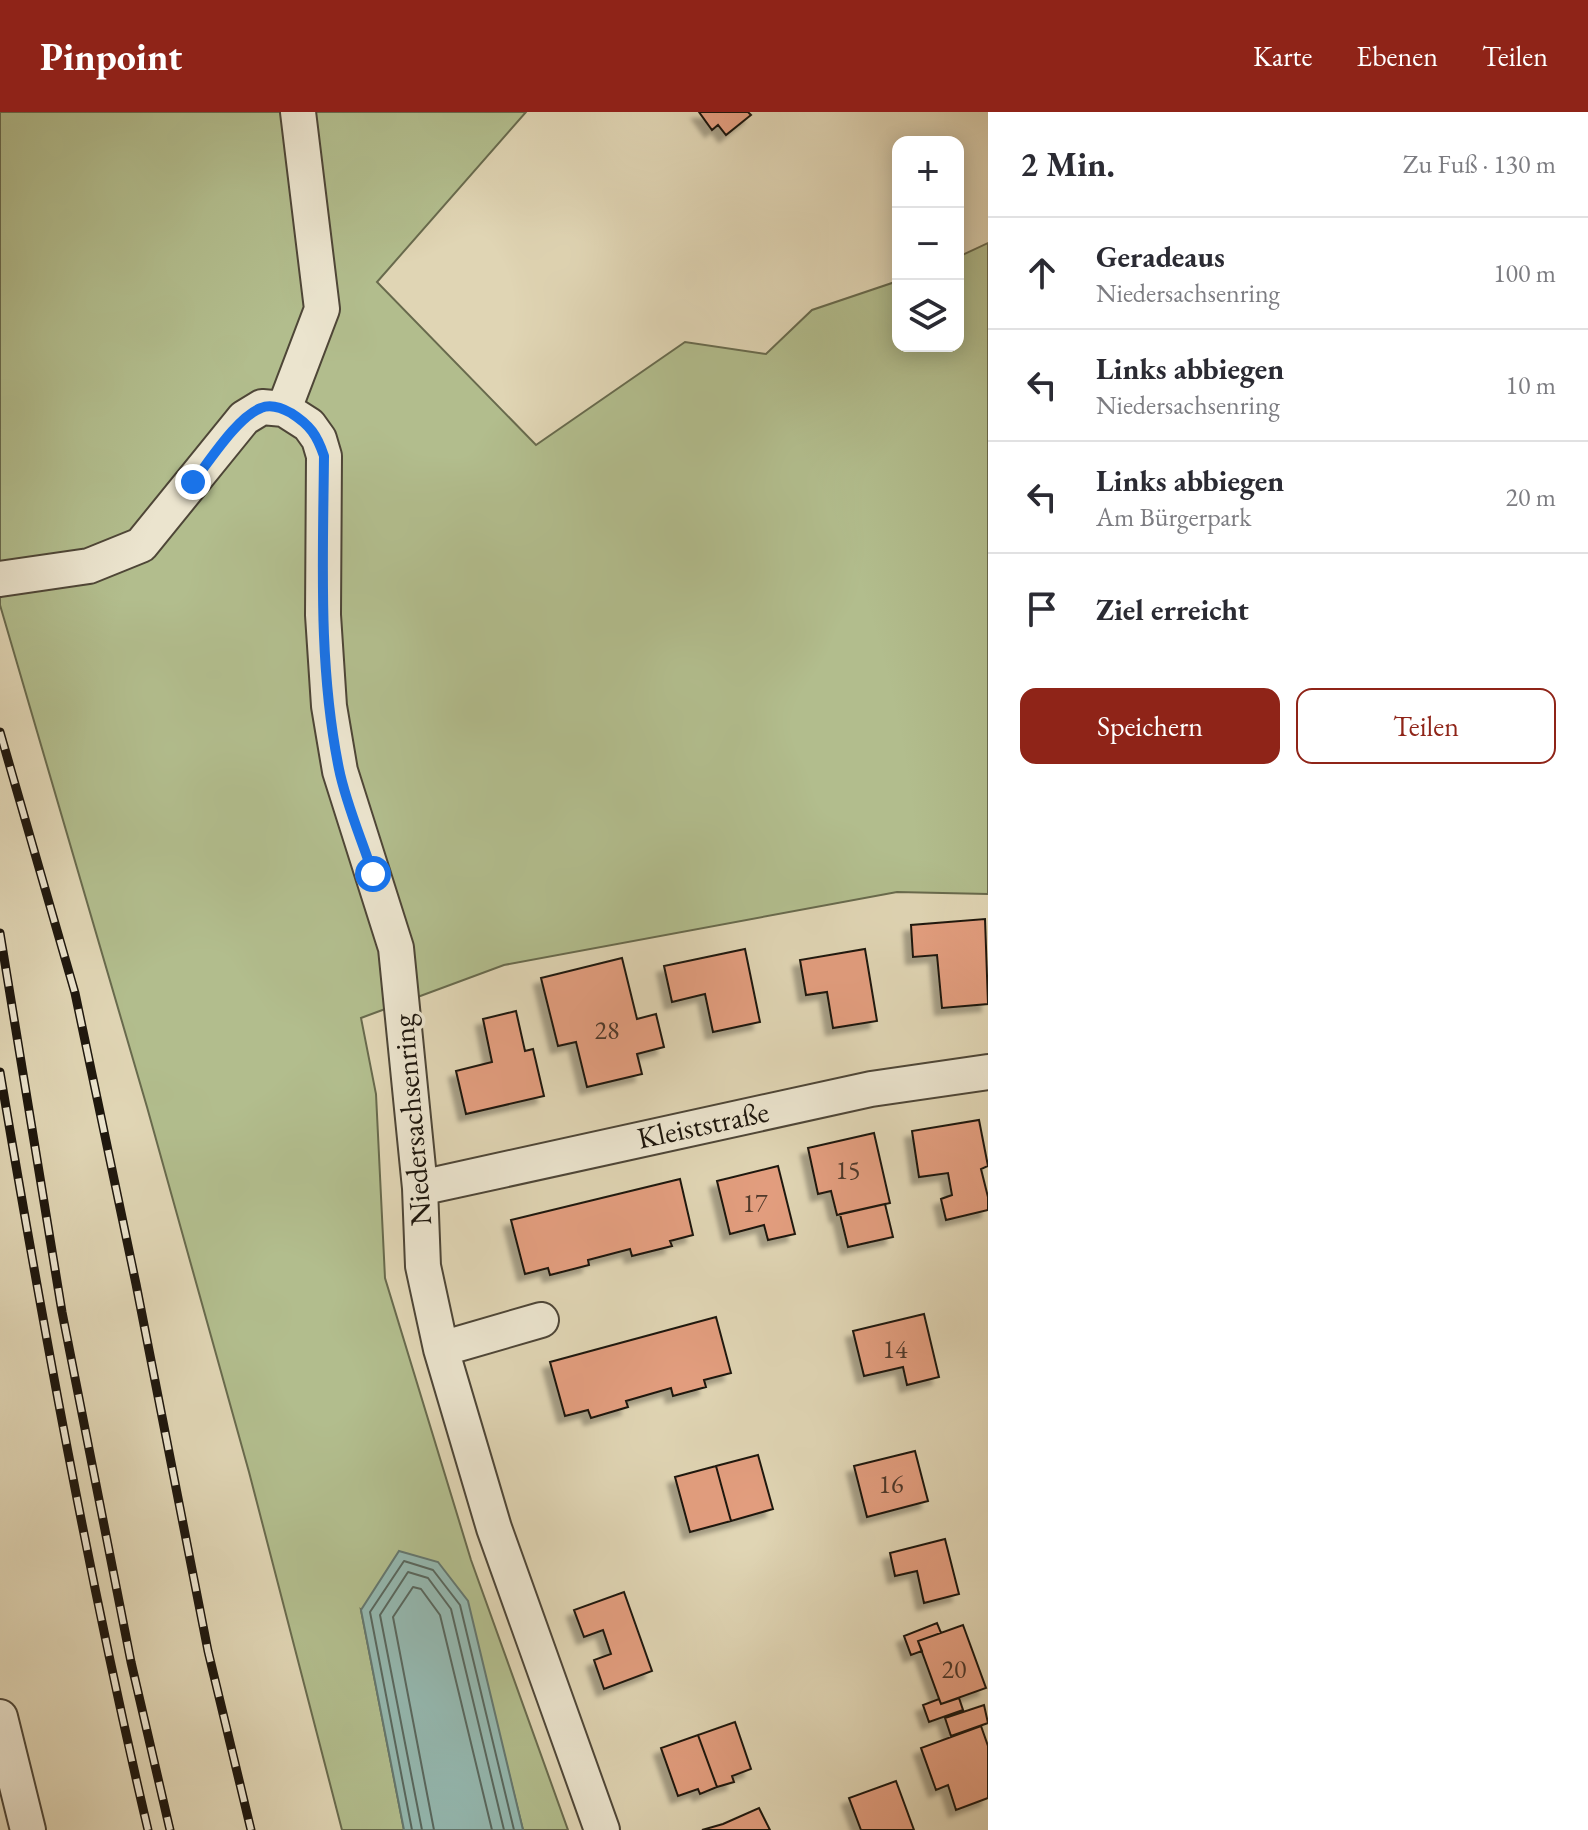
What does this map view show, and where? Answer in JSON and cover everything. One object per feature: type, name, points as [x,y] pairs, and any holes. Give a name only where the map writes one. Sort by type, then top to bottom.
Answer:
[{"type":"street","points":[[4,578],[89,566],[141,545],[244,418],[262,407],[284,409],[322,309],[298,112]]},
{"type":"street","name":"Niedersachsenring","points":[[284,409],[309,425],[319,439],[324,456],[323,615],[329,706],[340,771],[396,948],[420,1188],[423,1266],[441,1349],[494,1528],[602,1830]]},
{"type":"street","name":"Kleiststraße","points":[[420,1188],[871,1089],[988,1072]]},
{"type":"street","points":[[441,1349],[541,1320]]},
{"type":"street","points":[[0,1717],[28,1830]]},
{"type":"green space","points":[[0,112],[526,112],[377,282],[536,445],[685,342],[766,354],[812,310],[892,283],[892,352],[964,352],[964,254],[988,243],[988,894],[897,892],[504,965],[361,1018],[376,1094],[385,1278],[471,1560],[568,1830],[523,1830],[502,1746],[361,1610],[404,1830],[342,1830],[249,1472],[147,1107],[0,605]]},
{"type":"water","points":[[399,1551],[438,1562],[468,1601],[523,1830],[404,1830],[361,1610]]},
{"type":"building","points":[[699,112],[748,112],[751,115],[726,135],[718,125],[712,130]]},
{"type":"building","points":[[985,919],[988,1004],[942,1008],[937,955],[913,957],[911,925]]},
{"type":"building","points":[[745,949],[760,1022],[713,1032],[705,994],[672,1002],[664,966]]},
{"type":"building","points":[[865,949],[877,1021],[833,1028],[827,992],[806,995],[800,960]]},
{"type":"building","points":[[622,958],[637,1019],[656,1014],[664,1047],[637,1054],[642,1074],[587,1087],[576,1042],[558,1046],[541,978]]},
{"type":"building","points":[[516,1011],[525,1051],[533,1049],[544,1096],[466,1114],[456,1071],[492,1062],[483,1019]]},
{"type":"building","points":[[979,1120],[988,1166],[981,1169],[988,1210],[946,1220],[941,1199],[952,1195],[948,1173],[919,1177],[912,1131]]},
{"type":"building","points":[[874,1133],[890,1203],[837,1215],[831,1191],[818,1194],[808,1148]]},
{"type":"building","points":[[778,1166],[795,1234],[768,1240],[764,1225],[730,1234],[717,1181]]},
{"type":"building","points":[[680,1179],[693,1235],[670,1241],[672,1246],[632,1256],[630,1249],[588,1260],[589,1265],[550,1275],[548,1268],[525,1274],[511,1220]]},
{"type":"building","points":[[885,1204],[893,1237],[848,1247],[840,1214]]},
{"type":"building","points":[[924,1314],[939,1377],[907,1385],[903,1367],[864,1376],[853,1331]]},
{"type":"building","points":[[716,1317],[731,1373],[704,1380],[706,1387],[673,1396],[671,1388],[626,1401],[628,1407],[591,1418],[588,1410],[565,1416],[550,1362]]},
{"type":"building","points":[[915,1451],[928,1501],[867,1517],[854,1466]]},
{"type":"building","points":[[758,1455],[773,1509],[731,1521],[716,1466]]},
{"type":"building","points":[[716,1466],[731,1521],[690,1532],[675,1477]]},
{"type":"building","points":[[945,1539],[959,1594],[924,1603],[917,1571],[895,1576],[890,1553]]},
{"type":"building","points":[[624,1592],[652,1671],[604,1689],[594,1660],[611,1654],[603,1630],[584,1637],[574,1610]]},
{"type":"building","points":[[937,1623],[941,1633],[918,1641],[922,1651],[911,1655],[904,1636]]},
{"type":"building","points":[[963,1625],[986,1688],[941,1704],[918,1641]]},
{"type":"building","points":[[959,1698],[963,1710],[929,1722],[923,1705],[939,1699],[941,1704]]},
{"type":"building","points":[[984,1705],[988,1723],[951,1736],[945,1718]]},
{"type":"building","points":[[735,1722],[751,1769],[732,1776],[734,1782],[717,1787],[698,1735]]},
{"type":"building","points":[[981,1726],[988,1746],[988,1798],[956,1810],[948,1785],[936,1790],[921,1748]]},
{"type":"building","points":[[698,1735],[717,1787],[700,1794],[698,1789],[678,1796],[661,1748]]},
{"type":"building","points":[[896,1781],[914,1830],[861,1830],[849,1798]]},
{"type":"building","points":[[759,1808],[770,1830],[702,1830],[723,1824]]},
{"type":"railway","points":[[0,732],[75,993],[208,1651],[251,1830]]},
{"type":"railway","points":[[0,933],[62,1312],[131,1662],[170,1830]]},
{"type":"railway","points":[[0,1072],[68,1452],[148,1830]]},
{"type":"route","points":[[193,482],[244,418],[262,407],[284,409],[309,425],[319,439],[324,456],[323,615],[329,706],[340,771],[373,874]]}]
